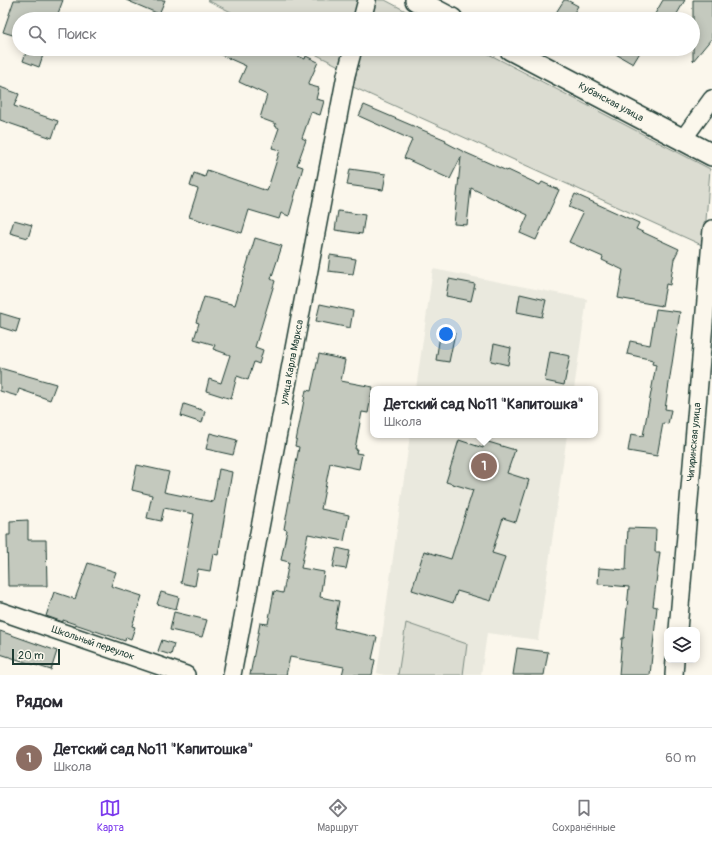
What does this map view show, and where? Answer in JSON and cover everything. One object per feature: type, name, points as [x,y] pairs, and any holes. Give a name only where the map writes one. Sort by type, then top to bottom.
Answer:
[{"type":"street","points":[[364,12],[367,0]]},
{"type":"street","points":[[416,0],[439,12]]},
{"type":"street","name":"улица Карла Маркса","points":[[232,675],[346,75],[352,56]]},
{"type":"street","name":"Кубанская улица","points":[[523,56],[712,155]]},
{"type":"street","points":[[682,139],[712,99]]},
{"type":"street","name":"Чигиринская улица","points":[[678,627],[712,229]]},
{"type":"street","name":"Школьный переулок","points":[[0,611],[186,675]]},
{"type":"street","points":[[674,675],[675,663]]},
{"type":"shaded area","points":[[207,0],[358,0],[355,12],[231,12]]},
{"type":"shaded area","points":[[374,0],[385,0],[408,12],[371,12]]},
{"type":"shaded area","points":[[319,56],[344,56],[341,67]]},
{"type":"shaded area","points":[[360,56],[492,56],[710,169],[704,246],[353,87]]},
{"type":"shaded area","points":[[433,269],[587,299],[574,386],[416,386]]},
{"type":"shaded area","points":[[410,438],[567,438],[538,640],[487,633],[481,675],[384,675],[377,673]]},
{"type":"shaded area","points":[[406,623],[467,644],[463,675],[398,675]]},
{"type":"building","points":[[14,0],[63,0],[59,12],[12,12],[12,35],[3,32]]},
{"type":"building","points":[[126,0],[165,0],[160,12],[154,12]]},
{"type":"building","points":[[564,0],[578,6],[574,12],[556,12]]},
{"type":"building","points":[[663,0],[685,0],[678,12],[656,12]]},
{"type":"building","points":[[693,0],[712,0],[712,38],[700,53],[700,12],[693,12]]},
{"type":"building","points":[[25,56],[43,56],[39,67],[23,61]]},
{"type":"building","points":[[224,56],[298,56],[305,59],[306,56],[318,62],[308,85],[319,88],[316,99],[324,101],[320,115],[311,112],[302,138],[306,140],[297,165],[303,167],[289,216],[281,213],[279,219],[249,210],[242,233],[189,217],[198,189],[190,186],[194,173],[205,177],[207,170],[267,191],[280,150],[272,148],[279,128],[275,126],[276,124],[260,118],[267,95],[239,82],[246,66]]},
{"type":"building","points":[[619,56],[638,56],[633,64]]},
{"type":"building","points":[[693,56],[697,56],[693,61]]},
{"type":"building","points":[[0,87],[19,94],[14,106],[58,121],[52,138],[0,120]]},
{"type":"building","points":[[364,105],[446,140],[445,142],[464,152],[507,171],[508,170],[540,185],[542,182],[559,190],[536,240],[520,233],[528,215],[471,188],[467,225],[454,224],[461,157],[450,179],[404,158],[412,140],[359,116]]},
{"type":"building","points":[[350,169],[386,174],[383,190],[347,185]]},
{"type":"building","points":[[575,194],[639,223],[636,229],[679,249],[674,259],[670,285],[666,284],[662,306],[618,298],[623,270],[602,260],[603,257],[569,242],[583,213],[569,207]]},
{"type":"building","points":[[338,211],[365,215],[362,234],[335,230]]},
{"type":"building","points":[[14,220],[32,225],[28,238],[10,233]]},
{"type":"building","points":[[255,238],[282,246],[271,279],[275,281],[255,347],[263,350],[259,364],[254,362],[248,380],[237,376],[231,399],[206,391],[209,379],[221,383],[230,355],[213,349],[215,345],[194,339],[199,323],[196,322],[204,297],[235,305]]},
{"type":"building","points":[[330,255],[356,259],[353,274],[328,271]]},
{"type":"building","points":[[449,279],[475,284],[471,301],[446,296]]},
{"type":"building","points":[[520,294],[546,300],[542,317],[517,312]]},
{"type":"building","points":[[320,304],[353,311],[350,328],[316,321]]},
{"type":"building","points":[[656,309],[680,312],[665,409],[671,410],[668,424],[663,423],[657,456],[628,451],[631,434],[643,436],[656,365],[652,364],[653,360],[627,354],[630,341],[650,345]]},
{"type":"building","points":[[0,313],[20,319],[16,332],[0,327]]},
{"type":"building","points":[[441,330],[455,333],[449,362],[436,360]]},
{"type":"building","points":[[494,344],[511,348],[508,365],[491,361]]},
{"type":"building","points":[[550,352],[570,356],[564,385],[545,381]]},
{"type":"building","points":[[319,354],[345,360],[341,381],[370,386],[370,403],[368,413],[362,412],[355,449],[357,449],[356,453],[362,454],[359,469],[330,463],[321,509],[349,515],[344,541],[308,534],[301,568],[324,572],[320,597],[339,601],[334,628],[377,637],[372,659],[375,660],[372,675],[342,675],[344,667],[290,657],[286,675],[250,675],[260,623],[268,624],[274,591],[283,593],[289,562],[281,560],[287,530],[284,529],[299,447],[295,446],[306,390],[311,391]]},
{"type":"building","points":[[0,368],[56,384],[50,400],[19,389],[17,396],[0,391]]},
{"type":"building","points":[[184,404],[205,411],[202,423],[181,416]]},
{"type":"building","points":[[210,433],[237,440],[233,455],[206,449]]},
{"type":"building","points":[[459,440],[483,448],[485,441],[515,450],[507,473],[529,480],[516,522],[503,518],[492,553],[505,557],[491,601],[457,591],[453,603],[412,590],[424,551],[451,559],[473,490],[446,482]]},
{"type":"building","points":[[137,465],[169,472],[164,492],[213,502],[219,469],[232,472],[218,555],[213,554],[210,571],[198,569],[195,586],[181,583],[194,514],[164,508],[161,521],[147,518],[152,495],[132,490]]},
{"type":"building","points":[[28,520],[28,540],[46,540],[47,586],[8,586],[7,535],[10,535],[10,521]]},
{"type":"building","points":[[628,528],[656,529],[655,552],[660,552],[653,606],[657,607],[650,675],[619,675],[629,587],[598,584],[599,568],[626,570]]},
{"type":"building","points":[[337,548],[350,551],[346,569],[333,567]]},
{"type":"building","points":[[88,563],[116,572],[111,586],[142,596],[132,626],[135,627],[131,639],[126,637],[125,641],[63,620],[63,622],[46,616],[54,592],[75,599]]},
{"type":"building","points":[[161,592],[179,597],[176,609],[157,604]]},
{"type":"building","points":[[174,612],[207,620],[202,637],[170,630]]},
{"type":"building","points":[[0,631],[57,651],[51,670],[0,654]]},
{"type":"building","points":[[162,640],[174,644],[171,655],[158,651]]},
{"type":"building","points":[[517,648],[548,652],[544,675],[513,675]]},
{"type":"place","name":"Детский сад №11 \"Капитошка\"","points":[[484,466]]}]
